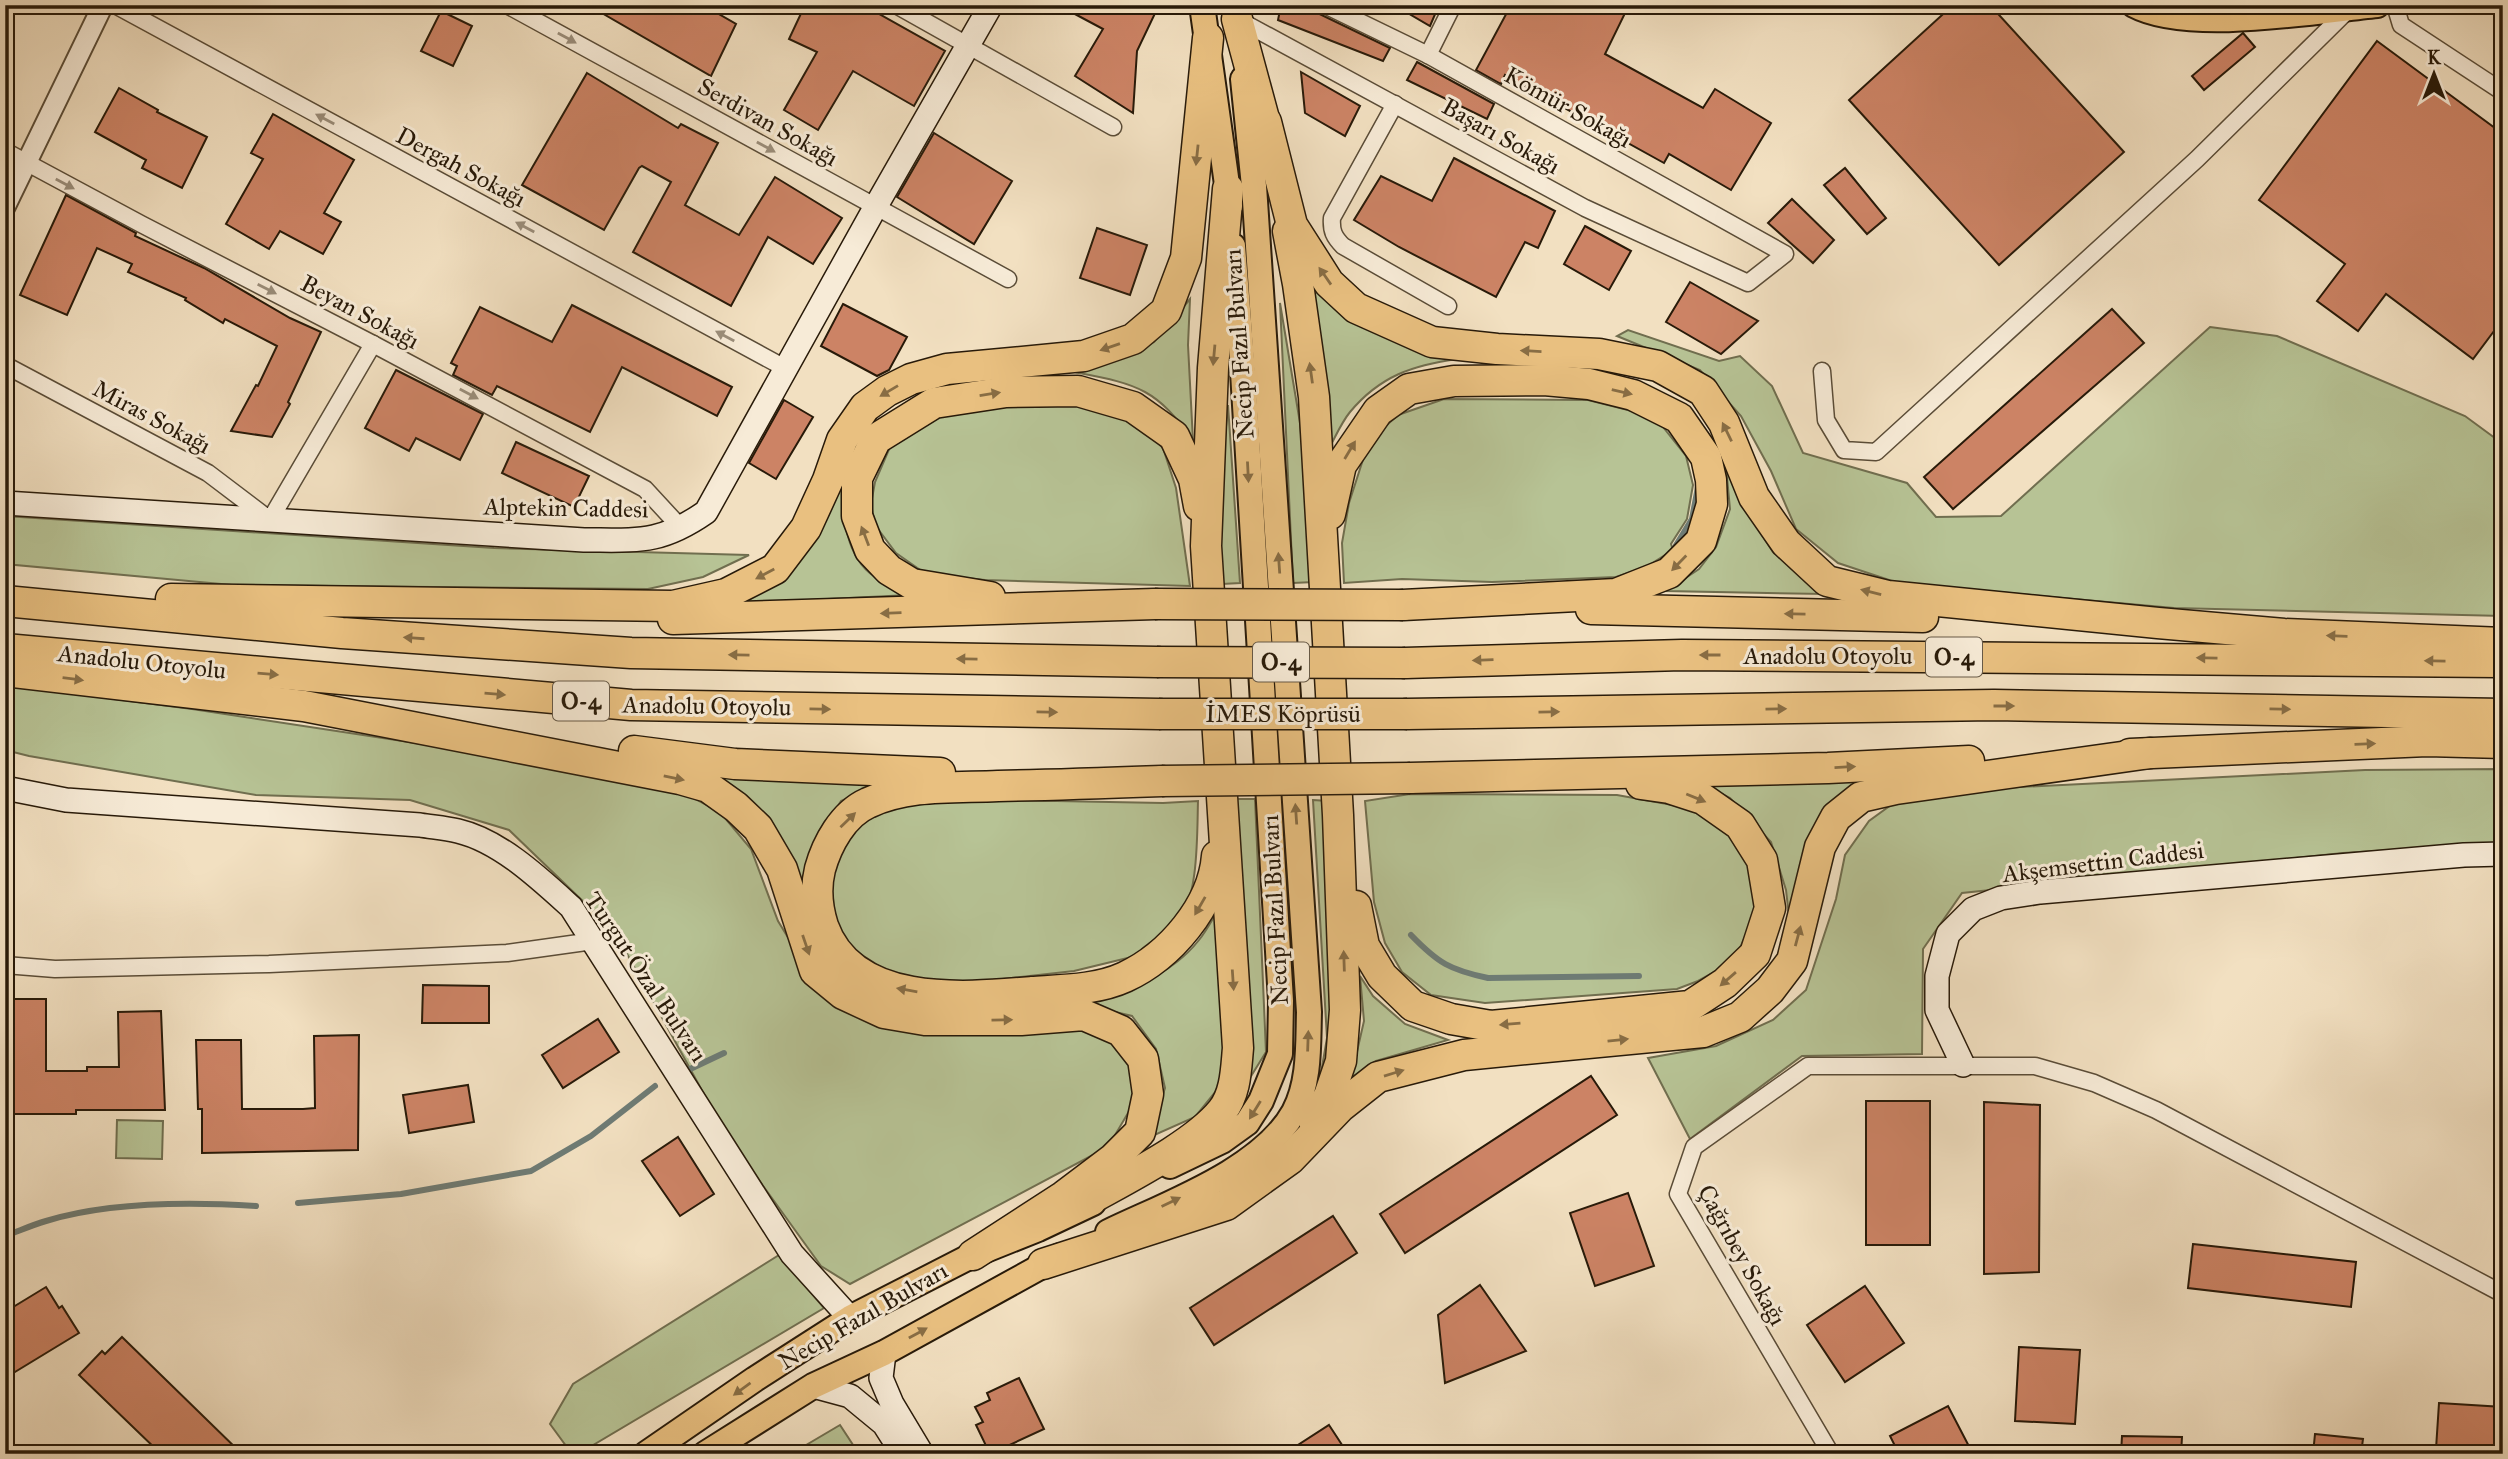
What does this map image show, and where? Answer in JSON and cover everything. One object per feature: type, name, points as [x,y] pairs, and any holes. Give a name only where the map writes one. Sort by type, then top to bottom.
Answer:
[{"type":"highway","points":[[1236,12],[1292,225],[1329,283],[1356,308],[1432,342],[1497,349],[1599,354],[1658,366],[1703,391],[1724,423],[1754,497],[1786,543],[1826,581],[1888,596],[2158,623],[2284,634],[2503,643]]},
{"type":"highway","points":[[172,599],[673,606],[726,594],[775,569],[806,528],[828,480],[842,440],[865,407],[887,391],[911,379],[947,369],[1084,356],[1133,339],[1166,311],[1186,258],[1208,38]]},
{"type":"highway","points":[[1226,1205],[1292,1152],[1329,1096],[1341,1060],[1345,1010],[1338,815],[1314,397],[1298,284],[1266,122]]},
{"type":"highway","points":[[1038,1228],[1198,1134],[1223,1110],[1235,1082],[1238,1048],[1206,545],[1213,368],[1228,189]]},
{"type":"highway","points":[[1322,563],[1341,465],[1378,411],[1409,389],[1467,380],[1544,380],[1589,384],[1633,395],[1679,418],[1706,457],[1712,480],[1712,504],[1700,541],[1669,573],[1616,594],[1403,605]]},
{"type":"highway","points":[[1155,604],[993,597],[912,584],[889,570],[870,550],[857,516],[857,478],[876,439],[934,403],[1006,392],[1079,391],[1133,407],[1174,436],[1194,479],[1206,545]]},
{"type":"highway","points":[[5,586],[418,615],[683,620],[1155,604],[1403,605],[2158,623]]},
{"type":"highway","name":"Anadolu Otoyolu","points":[[5,601],[342,633],[631,653],[1157,662],[1405,663],[1682,654],[2503,662]]},
{"type":"highway","name":"Anadolu Otoyolu","points":[[5,649],[631,705],[1159,714]]},
{"type":"highway","points":[[5,671],[292,705],[680,779],[708,787],[736,807],[758,828],[782,869],[815,971],[843,994],[884,1013],[925,1020],[965,1021],[1084,1015],[1121,1031],[1143,1059],[1148,1094],[1140,1132],[1113,1159],[1064,1196],[973,1255]]},
{"type":"highway","name":"Anadolu Otoyolu","points":[[1407,714],[1994,705],[2503,714]]},
{"type":"highway","name":"İMES Köprüsü","points":[[1159,714],[1407,714]]},
{"type":"highway","points":[[366,718],[735,764],[1162,781]]},
{"type":"highway","points":[[1222,793],[1216,872],[1200,908],[1159,957],[1124,977],[1081,988],[945,997],[890,987],[851,968],[830,943],[817,908],[818,877],[825,850],[841,825],[866,803],[914,789],[1162,781],[1828,768],[2427,741],[2503,743]]},
{"type":"highway","points":[[1043,1264],[1226,1205],[1290,1159],[1340,1107],[1378,1077],[1464,1055],[1703,1032],[1740,1017],[1770,990],[1792,961],[1820,847],[1836,817],[1861,797],[1896,789],[2150,753]]},
{"type":"highway","points":[[1338,815],[1364,946],[1382,976],[1413,1006],[1451,1019],[1491,1026],[1690,1006],[1725,983],[1755,954],[1770,908],[1762,860],[1740,825],[1703,799],[1669,788],[1627,782],[1409,778]]},
{"type":"main road","name":"Alptekin Caddesi","points":[[5,503],[584,540],[646,540],[682,529],[706,512],[991,5]]},
{"type":"main road","name":"Necip Fazıl Bulvarı","points":[[646,1454],[850,1318],[973,1255],[1038,1228],[1222,1141],[1247,1123],[1261,1101],[1280,1054],[1282,1001],[1243,372],[1228,189],[1202,5]]},
{"type":"main road","points":[[2134,5],[2145,11],[2192,18],[2238,19],[2377,5]]},
{"type":"main road","name":"Necip Fazıl Bulvarı","points":[[705,1454],[813,1386],[884,1353],[1043,1264],[1228,1174],[1276,1137],[1295,1111],[1307,1071],[1309,1012],[1254,186],[1236,12]]},
{"type":"main road","name":"Turgut Özal Bulvarı","points":[[5,788],[66,800],[420,825],[460,832],[499,849],[536,875],[571,907],[792,1254],[850,1318]]},
{"type":"main road","name":"Akşemsettin Caddesi","points":[[1963,1065],[1937,1010],[1937,976],[1948,934],[1973,909],[2001,898],[2116,883],[2503,854]]},
{"type":"main road","points":[[884,1353],[881,1378],[892,1404],[922,1454]]},
{"type":"main road","points":[[813,1386],[850,1396],[884,1424],[903,1454]]},
{"type":"street","points":[[5,207],[103,5]]},
{"type":"street","name":"Dergah Sokağı","points":[[115,5],[785,368]]},
{"type":"street","name":"Serdivan Sokağı","points":[[507,5],[1007,279]]},
{"type":"street","points":[[896,5],[1113,127]]},
{"type":"street","name":"Kömür Sokağı","points":[[1325,5],[1428,55],[1785,254],[1748,283]]},
{"type":"street","points":[[1428,55],[1453,5]]},
{"type":"street","points":[[2395,5],[2401,25],[2503,92]]},
{"type":"street","points":[[1822,372],[1826,420],[1844,450],[1876,452],[2197,159],[2350,7]]},
{"type":"street","name":"Başarı Sokağı","points":[[1236,12],[1395,104],[1585,208],[1748,283]]},
{"type":"street","points":[[1395,104],[1332,218],[1331,229],[1343,246],[1448,306]]},
{"type":"street","name":"Beyan Sokağı","points":[[5,151],[645,489],[682,529]]},
{"type":"street","points":[[270,520],[373,344]]},
{"type":"street","name":"Miras Sokağı","points":[[5,365],[208,473],[270,520]]},
{"type":"street","points":[[5,965],[55,969],[269,964],[507,953],[593,941]]},
{"type":"street","points":[[1963,1065],[2035,1066],[2094,1083],[2155,1110],[2503,1294]]},
{"type":"street","name":"Çağrıbey Sokağı","points":[[1831,1454],[1678,1194],[1694,1147],[1808,1066],[1963,1065]]},
{"type":"green space","points":[[1301,272],[1458,359],[1412,369],[1373,389],[1347,416],[1328,450]]},
{"type":"green space","points":[[1190,299],[1188,345],[1193,441],[1169,410],[1145,392],[1117,381],[1079,373],[1119,359],[1154,342]]},
{"type":"green space","points":[[1280,303],[1300,423],[1314,582],[1293,583]]},
{"type":"green space","points":[[2210,327],[2277,336],[2465,416],[2503,444],[2503,616],[2174,608],[1898,583],[1838,563],[1796,529],[1771,471],[1741,416],[1700,370],[1617,336],[1628,330],[1719,361],[1740,356],[1772,386],[1803,453],[1907,483],[1936,517],[2001,516]]},
{"type":"green space","points":[[1444,399],[1588,400],[1636,412],[1663,427],[1686,456],[1693,485],[1687,519],[1671,544],[1673,550],[1646,567],[1616,577],[1492,582],[1402,579],[1344,583],[1342,543],[1349,503],[1369,441],[1398,415]]},
{"type":"green space","points":[[1073,402],[1117,413],[1144,429],[1163,448],[1176,488],[1190,586],[985,580],[926,574],[896,553],[875,525],[871,504],[875,482],[893,440],[939,416],[1006,406]]},
{"type":"green space","points":[[1228,405],[1240,583],[1222,584],[1219,503]]},
{"type":"green space","points":[[1725,456],[1747,511],[1773,552],[1824,594],[1666,591],[1699,569],[1716,547],[1730,509]]},
{"type":"green space","points":[[842,481],[847,534],[857,558],[875,577],[909,595],[745,603],[790,570]]},
{"type":"green space","points":[[5,516],[494,548],[749,555],[703,577],[648,589],[232,585],[5,564]]},
{"type":"green space","points":[[5,685],[192,709],[442,747],[673,787],[720,812],[751,849],[778,921],[823,995],[865,1017],[934,1035],[1088,1027],[1111,1040],[1130,1062],[1141,1091],[1108,1147],[850,1284],[821,1266],[727,1136],[615,932],[509,830],[410,800],[256,795],[5,750]]},
{"type":"green space","points":[[2503,769],[2503,843],[2343,853],[1962,893],[1923,949],[1922,1054],[1802,1056],[1690,1139],[1648,1058],[1716,1046],[1773,1020],[1806,990],[1836,899],[1845,855],[1869,821],[1902,797],[1999,788],[2365,770]]},
{"type":"green space","points":[[698,774],[878,784],[841,801],[819,836],[798,889]]},
{"type":"green space","points":[[1867,778],[1845,794],[1789,916],[1786,890],[1771,842],[1730,798],[1701,783]]},
{"type":"green space","points":[[1410,794],[1617,795],[1689,808],[1733,837],[1753,873],[1758,907],[1740,948],[1720,969],[1677,989],[1485,1003],[1431,995],[1402,972],[1385,943],[1374,902],[1365,801]]},
{"type":"green space","points":[[952,799],[1163,803],[1198,801],[1193,882],[1184,912],[1173,926],[1142,949],[1144,954],[1074,971],[966,983],[895,976],[854,950],[843,938],[835,918],[830,893],[834,869],[851,831],[892,805]]},
{"type":"green space","points":[[1231,799],[1255,799],[1266,1052],[1248,1081]]},
{"type":"green space","points":[[1313,800],[1328,801],[1337,1035],[1321,1073],[1327,1038]]},
{"type":"green space","points":[[1220,907],[1227,1048],[1221,1085],[1195,1117],[1150,1137],[1165,1088],[1156,1049],[1132,1016],[1081,1004],[1130,988],[1174,964],[1199,940]]},
{"type":"green space","points":[[1360,976],[1373,996],[1405,1024],[1448,1040],[1376,1061],[1348,1080],[1364,1021]]},
{"type":"green space","points":[[117,1120],[163,1121],[162,1159],[116,1158]]},
{"type":"green space","points":[[779,1255],[824,1308],[578,1454],[572,1454],[550,1424],[573,1384]]},
{"type":"green space","points":[[840,1425],[859,1454],[791,1454]]},
{"type":"building","points":[[588,5],[703,5],[736,24],[711,76]]},
{"type":"building","points":[[805,5],[859,5],[945,51],[914,106],[853,71],[818,130],[784,110],[817,52],[789,39]]},
{"type":"building","points":[[1058,5],[1159,5],[1137,51],[1133,113],[1075,76],[1103,29]]},
{"type":"building","points":[[1281,5],[1301,5],[1390,48],[1383,61],[1278,20]]},
{"type":"building","points":[[1394,5],[1439,5],[1430,26]]},
{"type":"building","points":[[1511,5],[1629,5],[1605,54],[1703,108],[1715,89],[1771,123],[1731,190],[1669,154],[1664,163],[1505,75],[1501,84],[1476,70]]},
{"type":"building","points":[[1953,5],[1990,5],[2124,152],[1999,265],[1849,100]]},
{"type":"building","points":[[441,11],[472,26],[453,66],[421,51]]},
{"type":"building","points":[[2243,33],[2255,47],[2204,90],[2192,76]]},
{"type":"building","points":[[2377,41],[2503,134],[2503,319],[2473,359],[2386,294],[2358,331],[2317,301],[2345,264],[2259,200]]},
{"type":"building","points":[[1417,62],[1494,104],[1487,119],[1407,80]]},
{"type":"building","points":[[1301,72],[1360,106],[1345,136],[1305,113]]},
{"type":"building","points":[[587,73],[678,128],[681,124],[718,143],[685,205],[739,235],[775,177],[842,218],[813,264],[768,237],[731,306],[633,252],[671,182],[642,166],[639,168],[604,230],[522,185]]},
{"type":"building","points":[[119,88],[158,110],[157,112],[207,137],[182,188],[142,168],[146,160],[95,132]]},
{"type":"building","points":[[273,114],[354,160],[324,213],[341,222],[323,254],[280,231],[269,249],[226,224],[263,159],[251,153]]},
{"type":"building","points":[[934,133],[1012,181],[974,244],[897,197]]},
{"type":"building","points":[[1454,158],[1555,211],[1538,248],[1525,242],[1496,297],[1399,247],[1354,220],[1381,176],[1432,201]]},
{"type":"building","points":[[1845,168],[1886,218],[1867,234],[1824,185]]},
{"type":"building","points":[[66,195],[136,233],[135,236],[204,268],[290,318],[321,332],[288,402],[290,404],[272,437],[231,431],[256,385],[258,386],[277,346],[225,319],[223,323],[185,300],[186,298],[128,272],[132,264],[97,248],[67,315],[20,295]]},
{"type":"building","points":[[1792,199],[1834,240],[1813,263],[1768,223]]},
{"type":"building","points":[[1585,226],[1631,251],[1609,290],[1564,264]]},
{"type":"building","points":[[1097,228],[1147,245],[1130,295],[1080,278]]},
{"type":"building","points":[[1690,282],[1758,321],[1721,354],[1666,322]]},
{"type":"building","points":[[843,304],[907,337],[889,370],[877,376],[821,346]]},
{"type":"building","points":[[572,305],[732,387],[717,416],[622,367],[590,432],[497,386],[492,395],[453,375],[457,366],[451,363],[480,307],[552,342]]},
{"type":"building","points":[[2112,309],[2144,343],[1953,509],[1924,477]]},
{"type":"building","points":[[396,370],[483,414],[460,460],[416,438],[409,451],[365,428]]},
{"type":"building","points":[[784,400],[813,417],[776,479],[749,463]]},
{"type":"building","points":[[516,442],[589,476],[574,507],[502,473]]},
{"type":"building","points":[[423,985],[489,986],[489,1023],[422,1023]]},
{"type":"building","points":[[5,999],[46,999],[46,1071],[87,1071],[87,1067],[119,1067],[118,1012],[161,1011],[165,1110],[76,1110],[76,1114],[5,1114]]},
{"type":"building","points":[[598,1019],[619,1052],[563,1088],[542,1055]]},
{"type":"building","points":[[359,1035],[358,1150],[202,1153],[202,1109],[198,1109],[196,1040],[241,1040],[242,1109],[303,1109],[315,1108],[314,1036]]},
{"type":"building","points":[[1591,1076],[1617,1115],[1405,1253],[1380,1214]]},
{"type":"building","points":[[468,1085],[474,1122],[409,1133],[403,1095]]},
{"type":"building","points":[[1866,1101],[1930,1101],[1930,1245],[1866,1245]]},
{"type":"building","points":[[1984,1102],[2040,1105],[2039,1272],[1984,1274]]},
{"type":"building","points":[[678,1137],[714,1194],[680,1216],[642,1161]]},
{"type":"building","points":[[1628,1193],[1654,1266],[1595,1286],[1570,1213]]},
{"type":"building","points":[[1333,1216],[1357,1253],[1214,1345],[1190,1308]]},
{"type":"building","points":[[2193,1244],[2356,1262],[2351,1307],[2188,1288]]},
{"type":"building","points":[[1480,1285],[1526,1351],[1445,1383],[1438,1315]]},
{"type":"building","points":[[1865,1286],[1904,1343],[1845,1382],[1807,1325]]},
{"type":"building","points":[[46,1287],[79,1333],[5,1378],[5,1312]]},
{"type":"building","points":[[122,1337],[242,1454],[161,1454],[79,1375],[102,1351],[105,1354]]},
{"type":"building","points":[[2019,1347],[2080,1350],[2075,1424],[2015,1421]]},
{"type":"building","points":[[1019,1378],[1044,1429],[990,1454],[976,1425],[983,1422],[975,1407],[990,1400],[987,1393]]},
{"type":"building","points":[[2439,1403],[2503,1407],[2503,1453],[2436,1449]]},
{"type":"building","points":[[1948,1406],[1973,1454],[1899,1454],[1890,1436]]},
{"type":"building","points":[[1329,1425],[1348,1454],[1284,1454]]},
{"type":"building","points":[[2315,1434],[2363,1439],[2361,1454],[2313,1454]]},
{"type":"building","points":[[2122,1436],[2182,1437],[2181,1454],[2121,1454]]},
{"type":"waterway","points":[[1675,547],[1692,519],[1698,487]]},
{"type":"waterway","points":[[1411,935],[1445,964],[1488,978],[1639,976]]},
{"type":"waterway","points":[[686,1071],[724,1053]]},
{"type":"waterway","points":[[298,1203],[401,1194],[531,1171],[591,1136],[655,1086]]},
{"type":"waterway","points":[[5,1236],[41,1223],[96,1210],[178,1204],[256,1206]]}]
